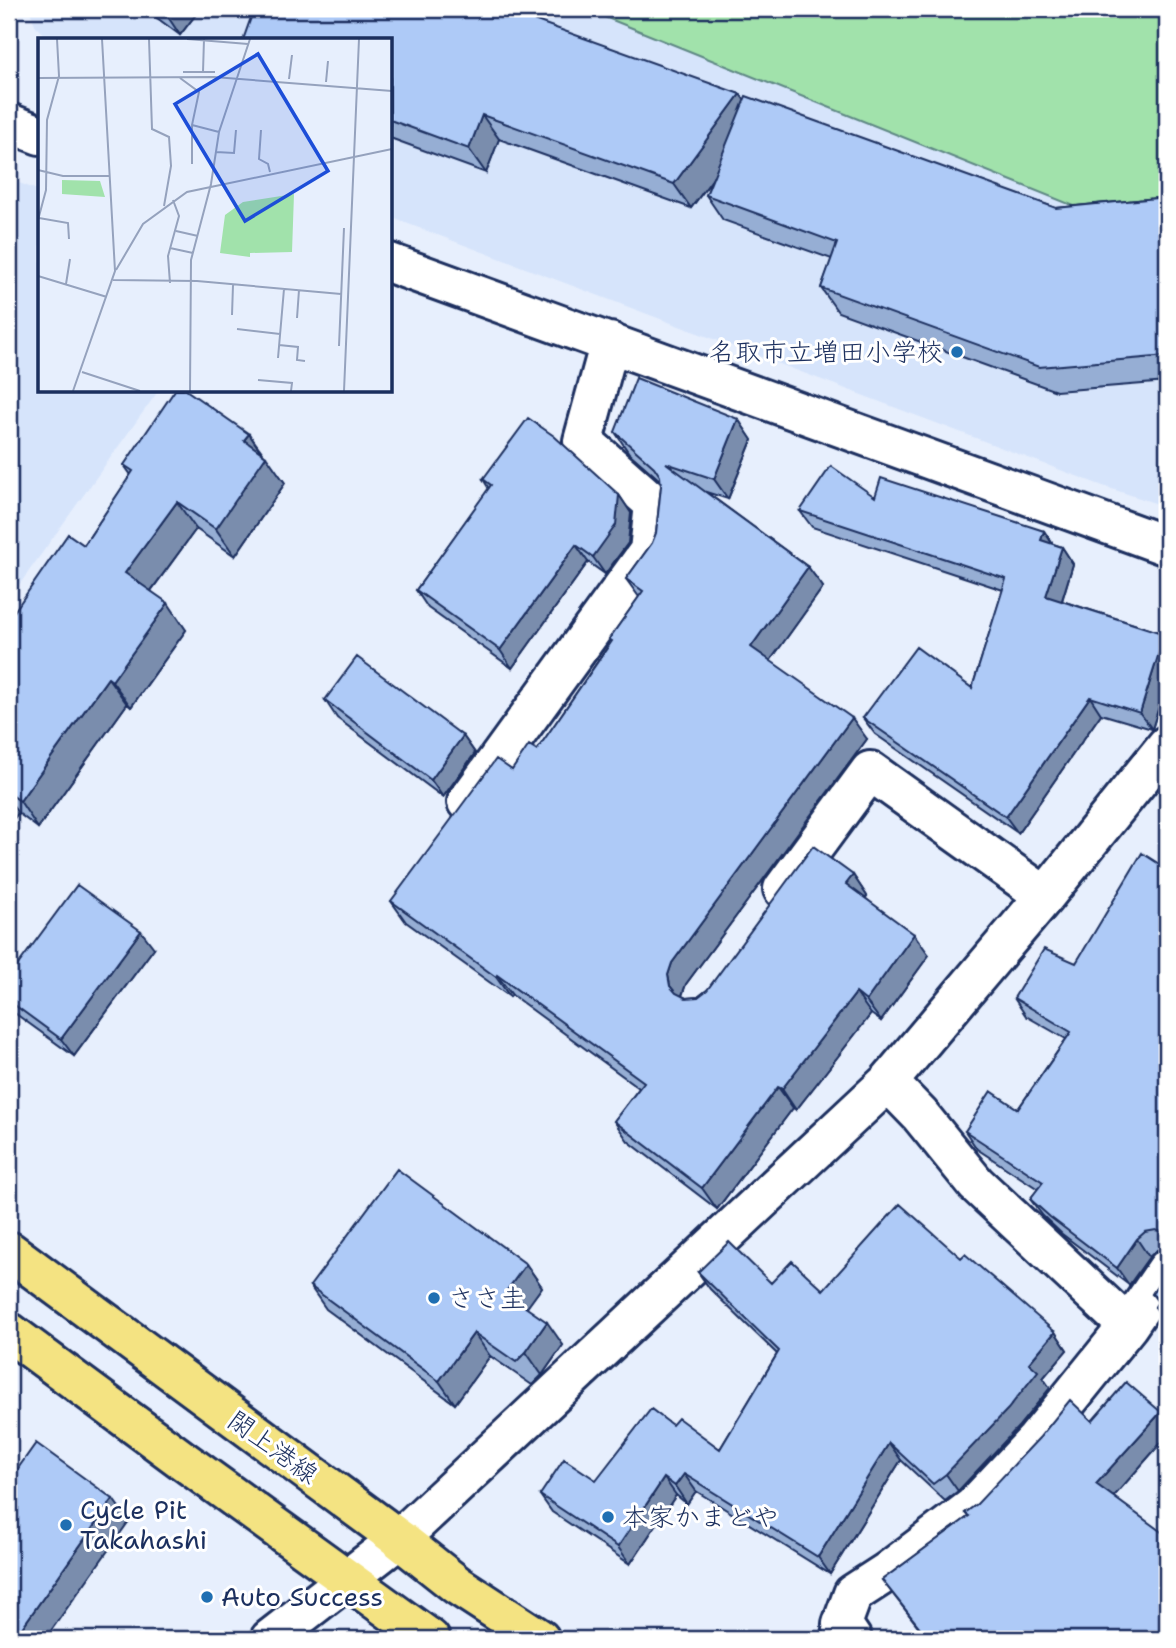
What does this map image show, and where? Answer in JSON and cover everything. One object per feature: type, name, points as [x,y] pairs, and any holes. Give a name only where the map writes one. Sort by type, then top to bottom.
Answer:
[{"type":"main road","name":"閖上港線","points":[[9,1251],[399,1539],[457,1585],[540,1639]]},
{"type":"main road","points":[[9,1332],[430,1639]]},
{"type":"street","points":[[9,123],[38,134]]},
{"type":"street","points":[[392,264],[1167,546]]},
{"type":"street","points":[[448,828],[649,551],[654,504],[583,441],[610,342]]},
{"type":"street","points":[[270,1639],[399,1539],[888,1082],[1045,896],[1167,745]]},
{"type":"street","points":[[767,911],[870,771],[1045,896]]},
{"type":"street","points":[[888,1082],[920,1115],[976,1184],[1128,1326]]},
{"type":"street","points":[[852,1639],[842,1624],[853,1594],[887,1572],[973,1507],[1037,1440],[1128,1326],[1167,1269]]},
{"type":"shaded area","name":"名取市立増田小学校","points":[[29,9],[1167,9],[1167,507],[1103,486],[392,218],[392,38],[48,38],[36,27]]},
{"type":"shaded area","points":[[9,179],[38,190],[38,392],[158,392],[9,599]]},
{"type":"green space","points":[[585,9],[1167,9],[1167,197],[1074,206]]},
{"type":"building","points":[[254,9],[503,9],[740,94],[674,184],[482,115],[469,149],[392,121],[392,38],[244,38]]},
{"type":"building","points":[[746,96],[1056,208],[1167,197],[1167,356],[1039,367],[821,288],[837,243],[706,195]]},
{"type":"building","points":[[636,378],[738,419],[714,479],[666,463],[808,567],[751,647],[852,718],[672,963],[668,975],[670,986],[686,998],[698,997],[707,990],[813,846],[853,875],[846,884],[914,934],[866,1001],[856,993],[782,1089],[778,1087],[702,1188],[614,1121],[644,1082],[391,901],[496,759],[512,770],[529,745],[537,750],[643,591],[626,579],[652,543],[656,533],[660,476],[654,467],[615,432]]},
{"type":"building","points":[[174,392],[189,392],[249,434],[244,440],[266,456],[216,529],[177,502],[125,573],[168,603],[112,681],[108,678],[20,801],[9,793],[9,619],[68,534],[84,545],[133,471],[124,465]]},
{"type":"building","points":[[528,418],[554,436],[619,495],[616,525],[593,557],[576,545],[500,650],[416,590],[491,485],[483,479]]},
{"type":"building","points":[[831,466],[875,497],[881,478],[1044,531],[1041,540],[1062,547],[1046,596],[1165,634],[1140,713],[1090,697],[1006,817],[863,718],[916,647],[972,688],[1006,579],[800,511]]},
{"type":"building","points":[[357,657],[463,736],[431,780],[325,700]]},
{"type":"building","points":[[1142,853],[1167,869],[1167,1234],[1156,1230],[1145,1232],[1117,1268],[1030,1199],[1043,1182],[965,1131],[991,1091],[1018,1109],[1071,1032],[1014,998],[1044,949],[1076,963]]},
{"type":"building","points":[[77,885],[141,931],[61,1039],[9,1001],[9,977]]},
{"type":"building","name":"ささ圭","points":[[397,1169],[526,1264],[505,1293],[547,1322],[516,1362],[474,1333],[439,1381],[310,1286]]},
{"type":"building","points":[[900,1204],[961,1258],[965,1254],[1055,1332],[1029,1363],[1038,1371],[1008,1409],[946,1474],[933,1484],[889,1443],[818,1557],[684,1474],[675,1486],[664,1478],[618,1547],[540,1495],[564,1459],[596,1480],[651,1409],[672,1425],[678,1418],[720,1449],[779,1351],[698,1272],[729,1242],[771,1283],[792,1261],[823,1290]]},
{"type":"building","points":[[1167,1272],[1167,1314],[1155,1307],[1159,1300],[1152,1294]]},
{"type":"building","points":[[1126,1382],[1161,1412],[1096,1484],[1167,1536],[1167,1639],[929,1639],[882,1580],[969,1516],[965,1513],[977,1504],[1040,1437],[1070,1400],[1092,1421]]},
{"type":"building","points":[[36,1443],[113,1499],[14,1639],[9,1639],[9,1481]]},
{"type":"place","name":"名取市立増田小学校","points":[[957,352]]},
{"type":"place","name":"ささ圭","points":[[434,1298]]},
{"type":"place","name":"本家かまどや","points":[[608,1517]]},
{"type":"place","name":"Cycle Pit Takahashi","points":[[66,1525]]},
{"type":"place","name":"Auto Success","points":[[207,1597]]}]
